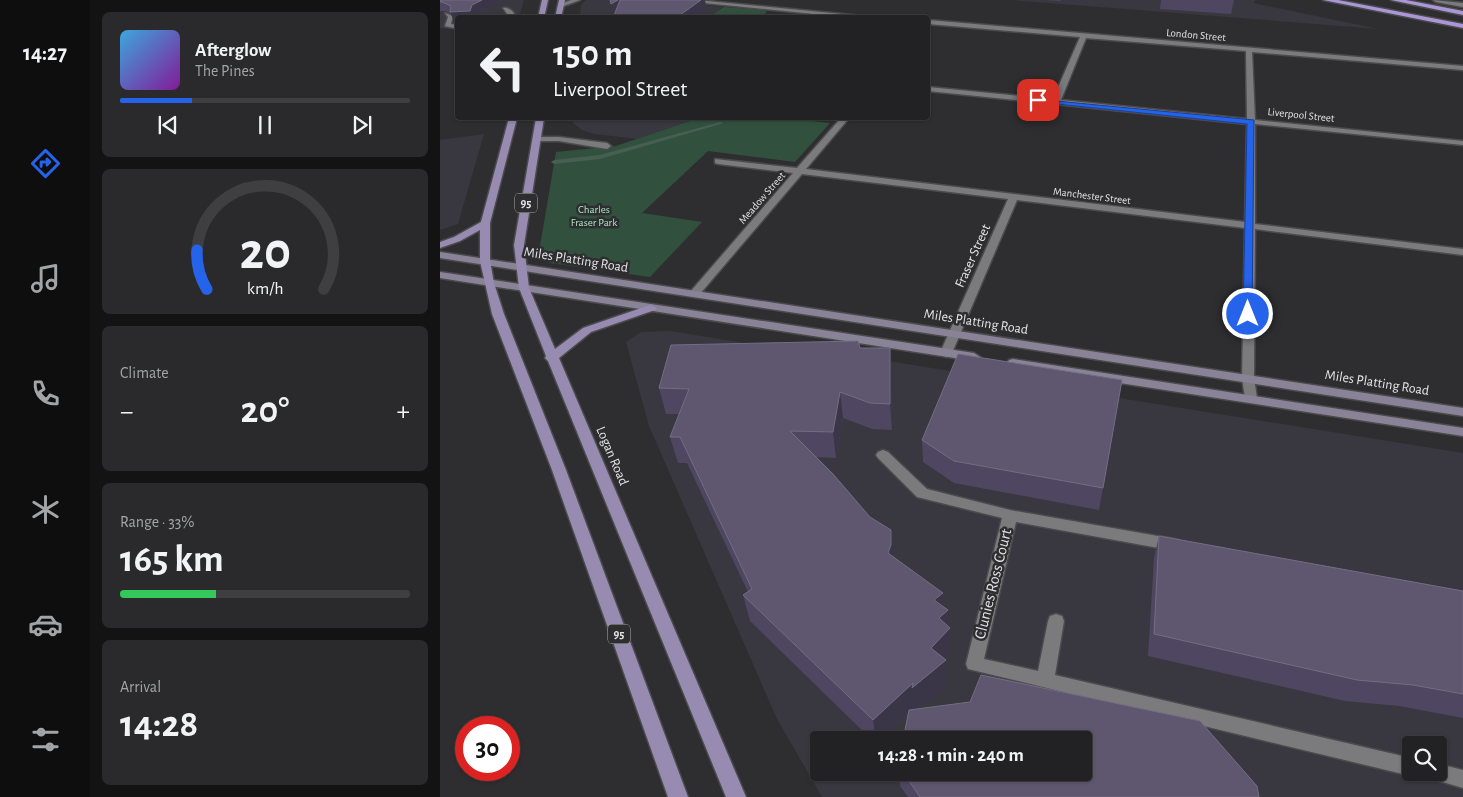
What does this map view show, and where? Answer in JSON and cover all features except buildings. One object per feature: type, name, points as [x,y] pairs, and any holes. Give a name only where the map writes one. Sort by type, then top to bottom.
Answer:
[{"type":"highway","points":[[1327,0],[1463,26]]},
{"type":"highway","points":[[1395,0],[1463,13]]},
{"type":"main road","points":[[542,15],[545,0]]},
{"type":"main road","points":[[559,15],[562,2]]},
{"type":"main road","name":"95","points":[[512,120],[486,224],[485,261],[489,283],[498,314],[559,470],[678,797]]},
{"type":"main road","name":"Logan Road","points":[[540,120],[519,245],[524,288],[551,358],[736,797]]},
{"type":"main road","points":[[440,246],[486,224]]},
{"type":"main road","name":"Miles Platting Road","points":[[440,255],[1463,412]]},
{"type":"main road","points":[[440,275],[985,359]]},
{"type":"main road","points":[[551,358],[588,330],[651,308]]},
{"type":"main road","points":[[1005,362],[1251,398],[1463,432]]},
{"type":"street","points":[[562,2],[577,0]]},
{"type":"street","points":[[677,0],[847,15]]},
{"type":"street","points":[[1436,0],[1463,5]]},
{"type":"street","points":[[505,9],[512,15]]},
{"type":"street","points":[[774,15],[781,9]]},
{"type":"street","points":[[447,14],[451,17],[447,26],[455,27]]},
{"type":"street","name":"London Street","points":[[930,22],[1463,68]]},
{"type":"street","points":[[1056,102],[1084,35]]},
{"type":"street","points":[[1249,50],[1251,122],[1248,378],[1251,398]]},
{"type":"street","name":"Liverpool Street","points":[[930,89],[1463,143]]},
{"type":"street","name":"Meadow Street","points":[[695,293],[843,120]]},
{"type":"street","points":[[536,139],[607,146]]},
{"type":"street","name":"Manchester Street","points":[[718,161],[1463,252]]},
{"type":"street","name":"Fraser Street","points":[[946,353],[1013,198]]},
{"type":"street","points":[[883,455],[922,493],[1010,515]]},
{"type":"street","name":"Clunies Ross Court","points":[[1188,547],[1010,515],[974,664],[1402,765]]},
{"type":"street","points":[[1045,681],[1056,621]]},
{"type":"street","points":[[1447,775],[1463,779]]},
{"type":"shaded area","points":[[440,0],[524,0],[520,15],[455,15],[455,29],[440,28]]},
{"type":"shaded area","points":[[586,0],[641,0],[723,7],[711,15],[580,15],[581,5]]},
{"type":"shaded area","points":[[1011,0],[1256,0],[1253,3],[1379,29]]},
{"type":"shaded area","points":[[573,120],[693,120],[638,139],[594,134],[582,130],[573,123]]},
{"type":"shaded area","points":[[484,134],[458,224],[440,230],[440,140]]},
{"type":"shaded area","points":[[671,331],[865,363],[888,361],[1463,453],[1463,797],[822,797],[813,781],[1092,781],[1092,731],[810,731],[810,776],[777,719],[649,426],[626,342],[641,332]]},
{"type":"green space","points":[[724,7],[764,10],[767,12],[763,15],[711,15]]},
{"type":"green space","name":"Charles Fraser Park","points":[[693,120],[803,120],[830,123],[795,162],[708,151],[642,213],[702,222],[650,277],[550,263],[543,260],[539,252],[556,152],[616,146]]},
{"type":"waterway","points":[[554,162],[600,157],[722,123]]},
{"type":"route","points":[[1038,100],[1251,122],[1248,314]]}]
